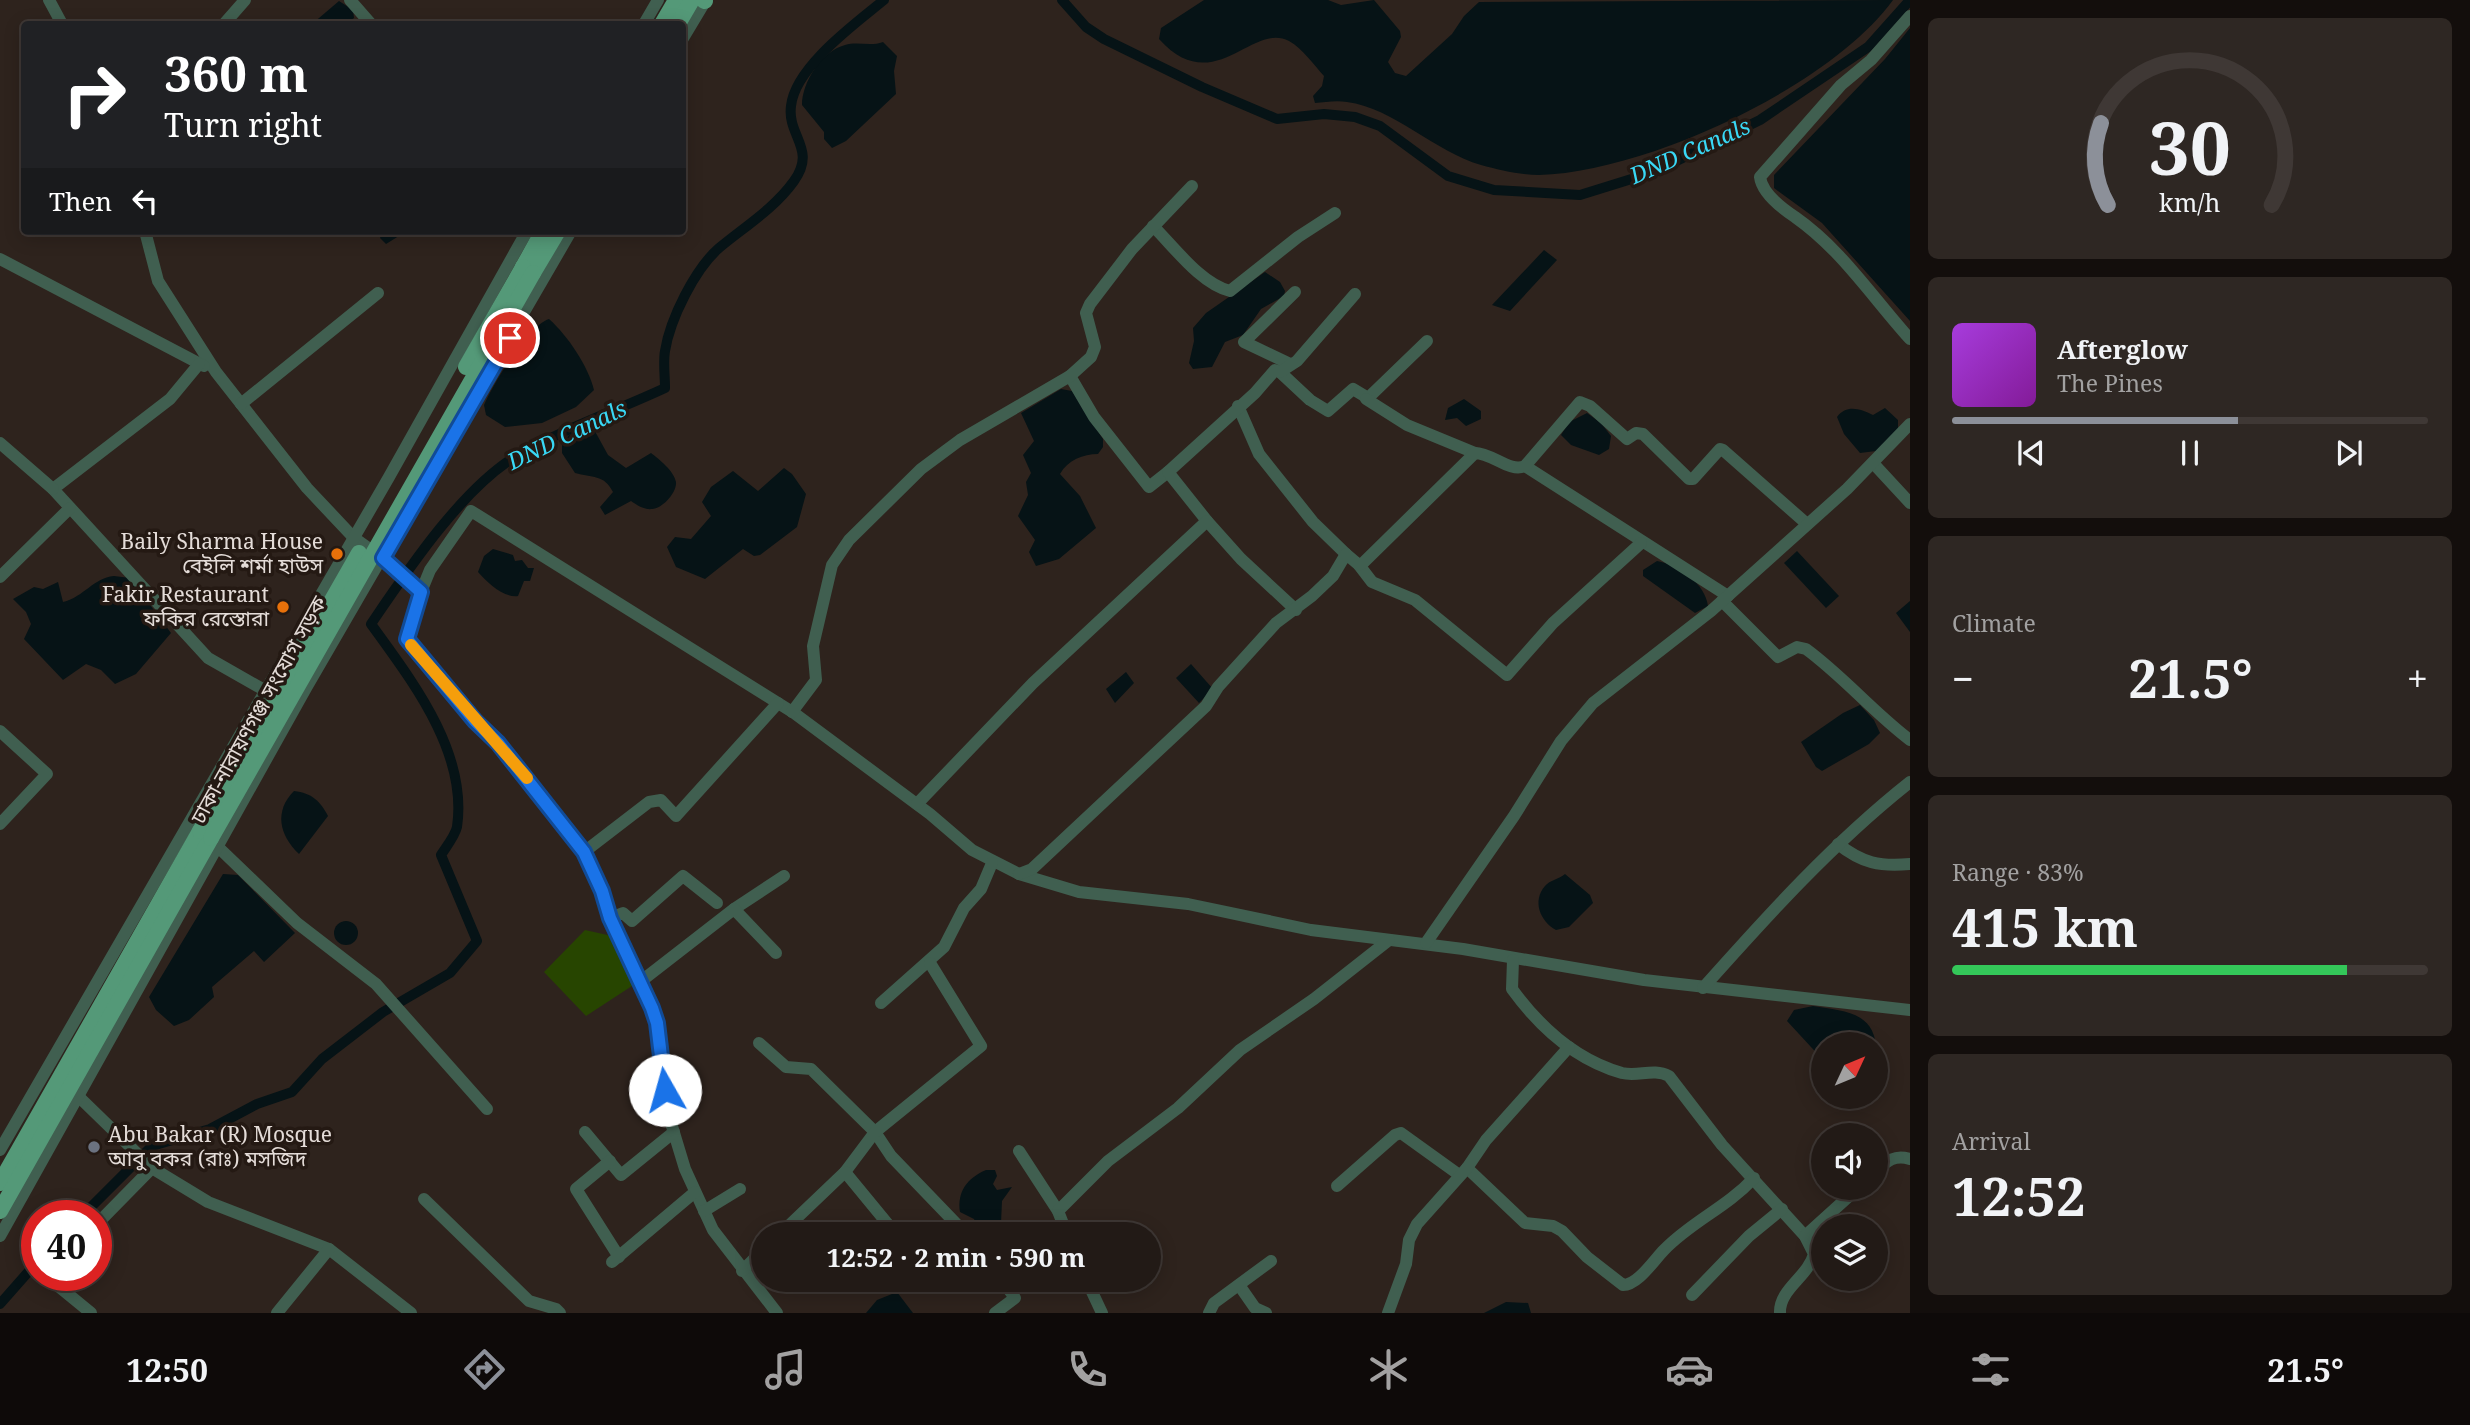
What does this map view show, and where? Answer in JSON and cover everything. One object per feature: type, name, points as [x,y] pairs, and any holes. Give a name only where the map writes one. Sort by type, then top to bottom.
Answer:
[{"type":"main road","points":[[664,21],[676,0]]},
{"type":"main road","points":[[681,21],[701,0]]},
{"type":"main road","name":"ঢাকা-নারায়ণগঞ্জ সংযোগ সড়ক","points":[[0,1183],[183,874],[210,838],[528,270],[558,235]]},
{"type":"main road","name":"ঢাকা-নারায়ণগঞ্জ সংযোগ সড়ক","points":[[0,1211],[183,874]]},
{"type":"street","points":[[49,0],[60,21]]},
{"type":"street","points":[[227,21],[245,0]]},
{"type":"street","points":[[350,0],[368,21]]},
{"type":"street","points":[[646,21],[658,0]]},
{"type":"street","points":[[686,32],[701,0]]},
{"type":"street","points":[[1910,16],[1871,60],[1841,85],[1760,177],[1765,188],[1785,211],[1822,239],[1861,278],[1910,339]]},
{"type":"street","points":[[792,712],[816,680],[813,646],[832,565],[849,540],[905,482],[948,447],[1070,376],[1091,357],[1095,347],[1086,313],[1090,304],[1153,226],[1192,186]]},
{"type":"street","points":[[1153,226],[1204,275],[1221,289],[1230,291],[1306,231],[1335,213]]},
{"type":"street","points":[[146,235],[158,281],[216,372],[307,488],[354,538],[399,570],[417,588]]},
{"type":"street","points":[[0,1236],[79,1097],[266,691],[525,235]]},
{"type":"street","points":[[487,1109],[376,984],[297,923],[210,838],[383,558],[558,235]]},
{"type":"street","points":[[0,259],[216,372]]},
{"type":"street","points":[[1295,292],[1244,342],[1285,368],[1322,410],[1328,411],[1353,389],[1407,425],[1475,453],[1486,454],[1515,468],[1525,466],[1564,419],[1584,402],[1627,439],[1636,433],[1643,434],[1689,479],[1693,479],[1720,449],[1723,450],[1807,524]]},
{"type":"street","points":[[241,404],[378,293]]},
{"type":"street","points":[[1070,376],[1094,417],[1149,487],[1237,405],[1255,393],[1275,370],[1297,361],[1355,294]]},
{"type":"street","points":[[1366,399],[1427,341]]},
{"type":"street","points":[[53,489],[170,399],[199,364]]},
{"type":"street","points":[[1237,405],[1259,454],[1313,522],[1359,565],[1372,582],[1415,600],[1507,675],[1553,623],[1641,542]]},
{"type":"street","points":[[1426,943],[1514,816],[1560,740],[1580,717],[1619,680],[1725,598],[1872,463],[1910,424]]},
{"type":"street","points":[[0,443],[53,489],[208,658],[266,691]]},
{"type":"street","points":[[1359,565],[1475,453]]},
{"type":"street","points":[[1872,463],[1910,503]]},
{"type":"street","points":[[1525,466],[1725,598],[1778,657],[1797,647],[1806,649],[1854,689],[1886,723],[1910,740]]},
{"type":"street","points":[[1168,472],[1241,559],[1296,610]]},
{"type":"street","points":[[0,577],[70,508]]},
{"type":"street","points":[[777,1313],[741,1271],[695,1192],[668,1113],[657,1023],[584,852],[498,743],[475,721],[407,639],[417,588],[471,511],[792,712],[992,863],[1019,874],[1079,892],[1188,904],[1311,930],[1426,943],[1513,960],[1703,988],[1910,1010]]},
{"type":"street","points":[[917,804],[1033,683],[1207,521]]},
{"type":"street","points":[[1019,874],[1032,869],[1206,706],[1250,650],[1276,623],[1296,610],[1333,576],[1346,554]]},
{"type":"street","points":[[584,852],[649,802],[661,800],[676,816],[778,703]]},
{"type":"street","points":[[0,731],[47,775],[0,824]]},
{"type":"street","points":[[1703,988],[1756,928],[1838,844],[1910,782]]},
{"type":"street","points":[[1838,844],[1865,862],[1880,866],[1910,864]]},
{"type":"street","points":[[881,1003],[930,963],[944,947],[964,908],[981,889],[992,863]]},
{"type":"street","points":[[0,1150],[183,874]]},
{"type":"street","points":[[610,918],[623,913],[632,921],[683,876],[717,903]]},
{"type":"street","points":[[640,982],[734,908],[784,876]]},
{"type":"street","points":[[734,908],[776,953]]},
{"type":"street","points":[[1058,1211],[1108,1161],[1178,1108],[1240,1050],[1314,999],[1390,940]]},
{"type":"street","points":[[1513,960],[1512,989],[1542,1026],[1569,1047],[1625,1074],[1659,1071],[1669,1076],[1722,1145],[1805,1236],[1814,1254],[1811,1266],[1783,1297],[1780,1313]]},
{"type":"street","points":[[793,1222],[845,1172],[875,1132],[981,1046],[930,963]]},
{"type":"street","points":[[759,1043],[786,1067],[811,1069],[875,1132],[891,1156],[954,1222]]},
{"type":"street","points":[[1388,1313],[1406,1264],[1412,1232],[1486,1140],[1569,1047]]},
{"type":"street","points":[[79,1097],[127,1147],[152,1168],[208,1202],[329,1249],[406,1311]]},
{"type":"street","points":[[585,1132],[621,1175],[674,1132]]},
{"type":"street","points":[[1336,1186],[1401,1133],[1463,1171],[1525,1223],[1553,1226],[1562,1231],[1587,1258],[1623,1285],[1634,1280],[1682,1231],[1728,1204],[1754,1178]]},
{"type":"street","points":[[1019,1151],[1062,1222]]},
{"type":"street","points":[[1888,1160],[1900,1156],[1910,1159]]},
{"type":"street","points":[[610,1161],[576,1189],[616,1259],[695,1192]]},
{"type":"street","points":[[112,1209],[152,1168]]},
{"type":"street","points":[[845,1172],[886,1222]]},
{"type":"street","points":[[704,1211],[740,1189]]},
{"type":"street","points":[[424,1199],[529,1301],[556,1309],[560,1313]]},
{"type":"street","points":[[1805,1236],[1845,1200]]},
{"type":"street","points":[[1692,1295],[1749,1236],[1782,1209]]},
{"type":"street","points":[[277,1313],[329,1249]]},
{"type":"street","points":[[741,1271],[751,1261]]},
{"type":"street","points":[[1209,1313],[1214,1303],[1271,1261]]},
{"type":"street","points":[[1239,1285],[1255,1308],[1266,1313]]},
{"type":"street","points":[[64,1291],[91,1313]]},
{"type":"street","points":[[995,1313],[1015,1297],[1011,1292]]},
{"type":"street","points":[[1092,1292],[1102,1313]]},
{"type":"green space","points":[[585,930],[612,936],[635,984],[586,1016],[544,972]]},
{"type":"shaded area","points":[[1204,0],[1328,0],[1341,5],[1374,0],[1400,31],[1401,37],[1388,62],[1395,73],[1406,76],[1452,34],[1464,16],[1479,2],[1893,0],[1864,32],[1826,64],[1782,93],[1733,119],[1631,159],[1582,170],[1539,175],[1503,170],[1464,159],[1398,121],[1364,106],[1339,101],[1315,103],[1313,96],[1322,86],[1324,76],[1304,53],[1289,41],[1275,38],[1261,41],[1215,61],[1197,62],[1179,56],[1159,39],[1161,28]]},
{"type":"shaded area","points":[[339,1],[353,10],[354,18],[350,21],[316,21]]},
{"type":"shaded area","points":[[1910,28],[1910,321],[1822,223],[1774,188],[1774,175],[1885,59]]},
{"type":"shaded area","points":[[883,42],[897,56],[894,71],[896,94],[846,141],[832,148],[824,139],[824,132],[802,105],[805,87],[821,61],[837,48],[850,44]]},
{"type":"shaded area","points":[[381,235],[401,235],[386,244],[380,238]]},
{"type":"shaded area","points":[[1544,250],[1557,260],[1510,311],[1492,305]]},
{"type":"shaded area","points":[[1265,272],[1280,282],[1285,291],[1284,296],[1261,309],[1243,335],[1225,342],[1212,367],[1193,369],[1189,363],[1194,341],[1193,328],[1206,313]]},
{"type":"shaded area","points":[[549,319],[576,352],[594,390],[576,407],[542,423],[505,427],[486,415],[484,405],[522,344]]},
{"type":"shaded area","points":[[1061,389],[1072,391],[1103,439],[1103,447],[1098,454],[1076,459],[1060,474],[1080,496],[1096,528],[1059,559],[1036,566],[1029,552],[1035,540],[1018,516],[1028,495],[1026,482],[1031,473],[1023,455],[1034,441],[1021,413]]},
{"type":"shaded area","points":[[1464,399],[1481,411],[1481,419],[1466,426],[1457,418],[1445,420],[1448,408]]},
{"type":"shaded area","points":[[1885,408],[1898,420],[1898,429],[1876,451],[1860,453],[1844,434],[1837,417],[1849,409],[1873,415]]},
{"type":"shaded area","points":[[1587,413],[1601,423],[1611,436],[1609,449],[1599,455],[1571,445],[1561,435],[1569,422]]},
{"type":"shaded area","points":[[591,424],[608,455],[626,468],[651,453],[666,466],[676,482],[668,500],[652,509],[643,508],[631,501],[605,515],[600,507],[613,492],[609,486],[597,478],[575,473],[562,453],[562,443],[569,435]]},
{"type":"shaded area","points":[[784,468],[792,474],[806,494],[797,527],[760,555],[754,556],[743,549],[705,579],[676,567],[667,547],[675,537],[691,539],[711,516],[702,502],[711,487],[733,471],[758,491]]},
{"type":"shaded area","points":[[493,549],[513,555],[515,561],[522,560],[528,568],[534,568],[530,581],[524,581],[518,596],[501,592],[478,572],[484,556]]},
{"type":"shaded area","points":[[1797,551],[1839,596],[1826,608],[1784,563]]},
{"type":"shaded area","points":[[1657,561],[1682,571],[1697,583],[1708,606],[1695,613],[1643,576],[1643,570]]},
{"type":"shaded area","points":[[114,576],[130,578],[171,633],[136,674],[115,684],[101,670],[86,664],[63,680],[24,639],[31,624],[26,612],[13,599],[34,587],[43,589],[58,582],[63,602],[100,580]]},
{"type":"shaded area","points":[[1910,601],[1910,632],[1896,613]]},
{"type":"shaded area","points":[[1191,664],[1213,689],[1199,703],[1176,678]]},
{"type":"shaded area","points":[[1126,672],[1134,683],[1115,703],[1106,689]]},
{"type":"shaded area","points":[[1860,705],[1874,720],[1880,733],[1869,744],[1822,771],[1816,767],[1801,742],[1843,713]]},
{"type":"shaded area","points":[[294,791],[315,799],[328,816],[299,854],[287,839],[282,823],[284,807]]},
{"type":"shaded area","points":[[223,874],[238,875],[295,933],[264,962],[254,951],[212,987],[214,997],[189,1020],[174,1026],[156,1010],[149,997]]},
{"type":"shaded area","points":[[1565,874],[1590,895],[1593,903],[1569,927],[1556,930],[1542,916],[1539,898],[1547,884]]},
{"type":"shaded area","points":[[346,921],[357,928],[358,933],[351,944],[346,945],[335,938],[334,933],[341,922]]},
{"type":"shaded area","points":[[1813,1006],[1845,1012],[1862,1019],[1872,1032],[1811,1032],[1811,1047],[1787,1021],[1794,1010]]},
{"type":"shaded area","points":[[986,1170],[995,1170],[997,1176],[993,1184],[997,1190],[1012,1187],[1002,1201],[1001,1222],[975,1222],[960,1212],[962,1192],[974,1177]]},
{"type":"shaded area","points":[[897,1292],[913,1313],[866,1313],[877,1300]]},
{"type":"shaded area","points":[[1506,1302],[1528,1303],[1531,1313],[1484,1313]]},
{"type":"waterway","name":"DND Canals","points":[[98,1200],[152,1146],[210,1129],[257,1104],[292,1092],[322,1059],[383,1012],[450,973],[477,941],[441,855],[457,827],[458,799],[454,772],[445,745],[419,694],[371,624],[437,532],[476,488],[497,470],[518,455],[553,437],[665,388],[664,360],[672,324],[701,268],[719,248],[777,200],[800,170],[802,151],[793,126],[791,106],[803,76],[843,33],[884,0]]},
{"type":"waterway","name":"DND Canals","points":[[1062,0],[1086,27],[1104,39],[1202,87],[1277,119],[1324,114],[1355,117],[1380,126],[1448,176],[1494,190],[1580,195],[1654,172],[1760,120],[1868,47],[1910,0]]},
{"type":"waterway","points":[[0,1304],[21,1280]]},
{"type":"slow traffic","points":[[411,645],[527,778]]},
{"type":"place","name":"Baily Sharma House বেইলি শর্মা হাউস","points":[[337,554]]},
{"type":"place","name":"Fakir Restaurant ফকির রেস্তোরা","points":[[283,607]]},
{"type":"place","name":"Abu Bakar (R) Mosque আবু বকর (রাঃ) মসজিদ","points":[[94,1147]]},
{"type":"route","points":[[510,338],[383,558],[421,592],[407,639],[475,721],[498,743],[584,852],[596,875],[610,918],[652,1008],[657,1023],[665,1090]]}]
